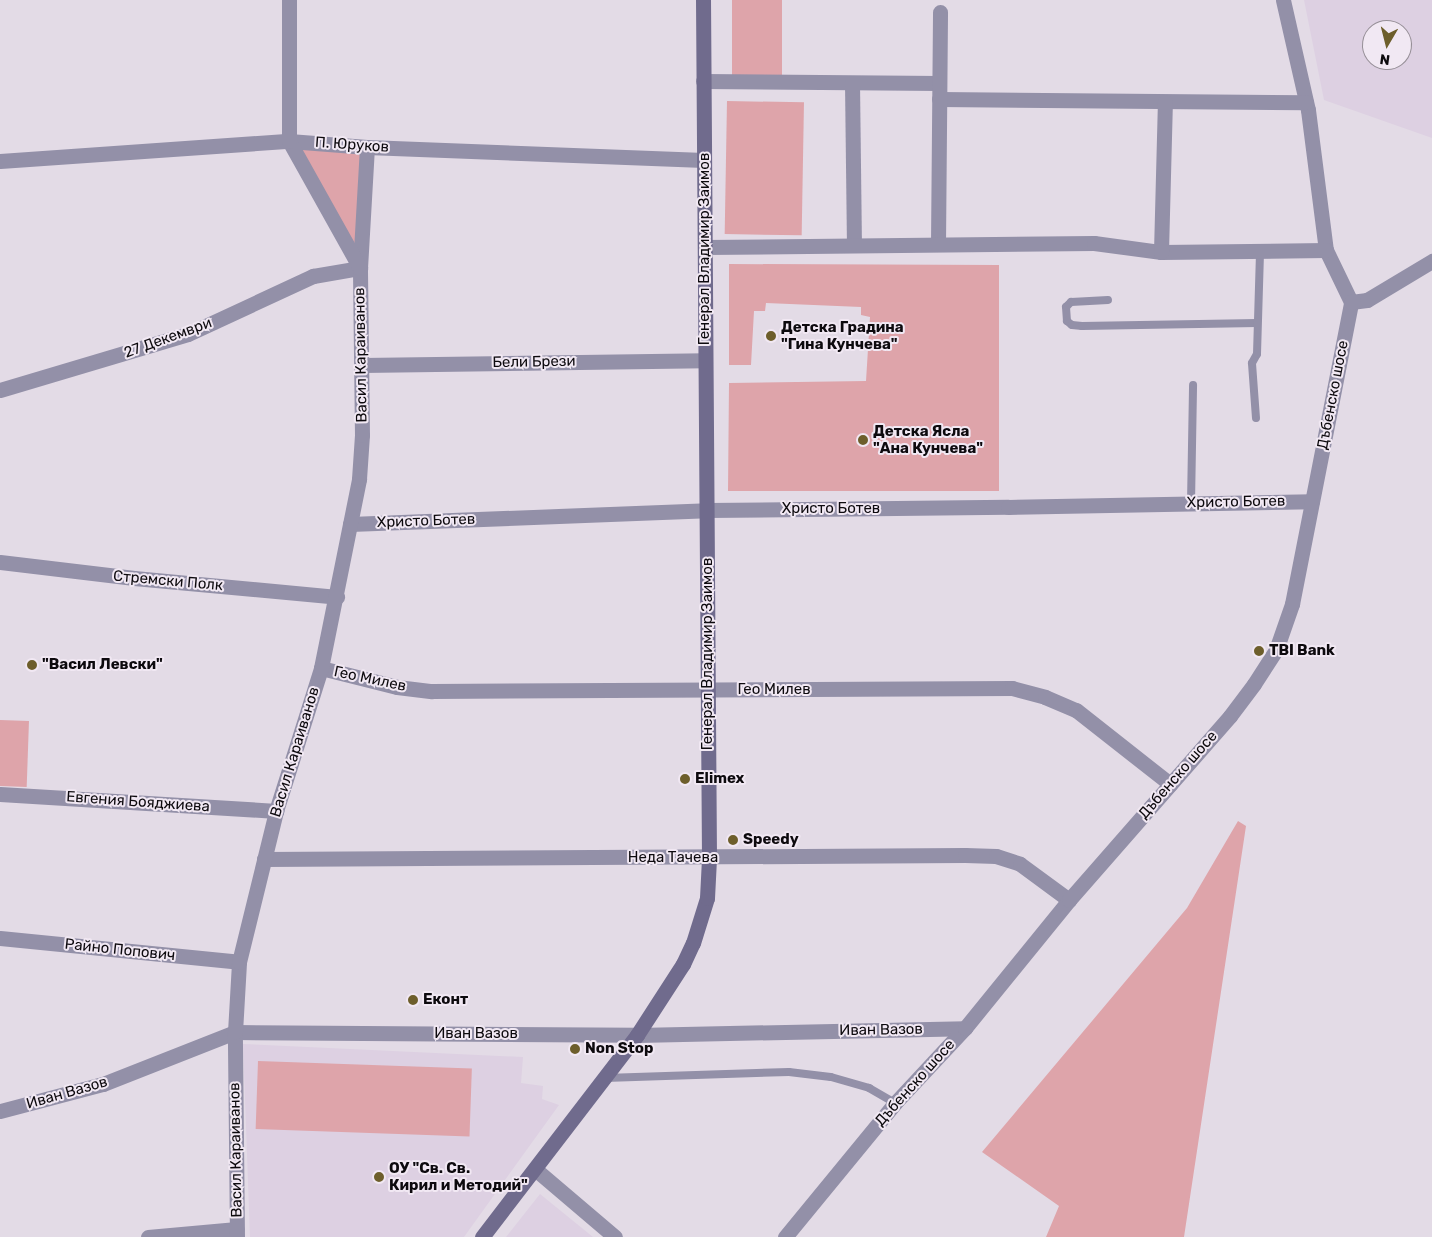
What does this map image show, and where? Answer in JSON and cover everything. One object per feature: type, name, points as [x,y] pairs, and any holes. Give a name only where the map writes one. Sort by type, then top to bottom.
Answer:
[{"type":"street","name":"Васил Караиванов","points":[[289,0],[289,141],[360,268]]},
{"type":"street","name":"Генерал Владимир Заимов","points":[[482,1237],[637,1035],[683,964],[693,944],[706,898],[709,858],[705,247],[701,0]]},
{"type":"street","points":[[1283,0],[1306,102],[1326,250],[1351,302],[1367,300],[1432,261]]},
{"type":"street","points":[[938,244],[940,12]]},
{"type":"street","points":[[703,81],[939,83]]},
{"type":"street","points":[[852,82],[854,245]]},
{"type":"street","points":[[939,99],[1306,102]]},
{"type":"street","points":[[1161,252],[1164,102]]},
{"type":"street","name":"П. Юруков","points":[[0,161],[289,141],[367,147],[704,160]]},
{"type":"street","name":"Васил Караиванов","points":[[237,1233],[235,1032],[239,962],[276,811],[320,668],[337,598],[359,479],[362,366],[360,268],[367,147]]},
{"type":"street","points":[[705,247],[1094,243],[1161,252],[1326,250]]},
{"type":"street","name":"27 Декември","points":[[0,390],[188,334],[313,276],[360,268]]},
{"type":"street","name":"Дъбенско шосе","points":[[785,1237],[896,1103],[965,1028],[1070,900],[1230,716],[1276,650],[1292,604],[1351,302]]},
{"type":"street","name":"Бели Брези","points":[[362,366],[705,360]]},
{"type":"street","name":"Христо Ботев","points":[[350,524],[707,510],[1008,507],[1312,500]]},
{"type":"street","name":"Стремски Полк","points":[[0,562],[134,578],[337,598]]},
{"type":"street","name":"Гео Милев","points":[[320,668],[397,687],[432,691],[1012,688],[1045,697],[1076,710],[1170,784]]},
{"type":"street","name":"Евгения Бояджиева","points":[[0,794],[276,811]]},
{"type":"street","name":"Неда Тачева","points":[[264,859],[996,856],[1020,864],[1070,900]]},
{"type":"street","name":"Райно Попович","points":[[0,938],[239,962]]},
{"type":"street","name":"Иван Вазов","points":[[0,1110],[103,1084],[235,1032],[637,1035],[965,1028]]},
{"type":"street","points":[[535,1169],[615,1237]]},
{"type":"street","points":[[148,1237],[237,1233]]},
{"type":"lane","points":[[1256,418],[1252,363],[1257,354],[1260,250]]},
{"type":"lane","points":[[1108,300],[1071,302],[1066,307],[1067,321],[1072,325],[1082,326],[1257,323]]},
{"type":"lane","points":[[1191,503],[1193,385]]},
{"type":"lane","points":[[605,1078],[789,1072],[831,1077],[869,1088],[896,1103]]},
{"type":"shaded area","points":[[732,0],[782,0],[782,76],[732,76]]},
{"type":"shaded area","points":[[1304,0],[1432,0],[1432,138],[1324,100]]},
{"type":"shaded area","points":[[727,101],[804,102],[802,235],[725,234]]},
{"type":"shaded area","points":[[289,141],[367,147],[360,268]]},
{"type":"shaded area","points":[[729,264],[999,265],[999,491],[728,491],[729,383],[866,381],[870,317],[861,315],[861,307],[766,303],[765,311],[754,311],[751,365],[729,365]]},
{"type":"shaded area","points":[[0,720],[29,721],[27,787],[0,786]]},
{"type":"shaded area","points":[[1238,821],[1246,826],[1184,1237],[1046,1237],[1059,1206],[982,1152],[1187,908]]},
{"type":"shaded area","name":"ОУ \"Св. Св. Кирил и Методий\"","points":[[243,1044],[523,1057],[521,1083],[543,1086],[542,1099],[559,1105],[464,1237],[250,1237]]},
{"type":"shaded area","points":[[258,1061],[472,1068],[469,1136],[256,1129]]},
{"type":"shaded area","points":[[540,1194],[593,1237],[506,1237]]},
{"type":"place","name":"Детска Градина \"Гина Кунчева\"","points":[[771,336]]},
{"type":"place","name":"Детска Ясла \"Ана Кунчева\"","points":[[863,440]]},
{"type":"place","name":"TBI Bank","points":[[1259,651]]},
{"type":"place","name":"\"Васил Левски\"","points":[[32,665]]},
{"type":"place","name":"Elimex","points":[[685,779]]},
{"type":"place","name":"Speedy","points":[[733,840]]},
{"type":"place","name":"Еконт","points":[[413,1000]]},
{"type":"place","name":"Non Stop","points":[[575,1049]]},
{"type":"place","name":"ОУ \"Св. Св. Кирил и Методий\"","points":[[379,1177]]}]
